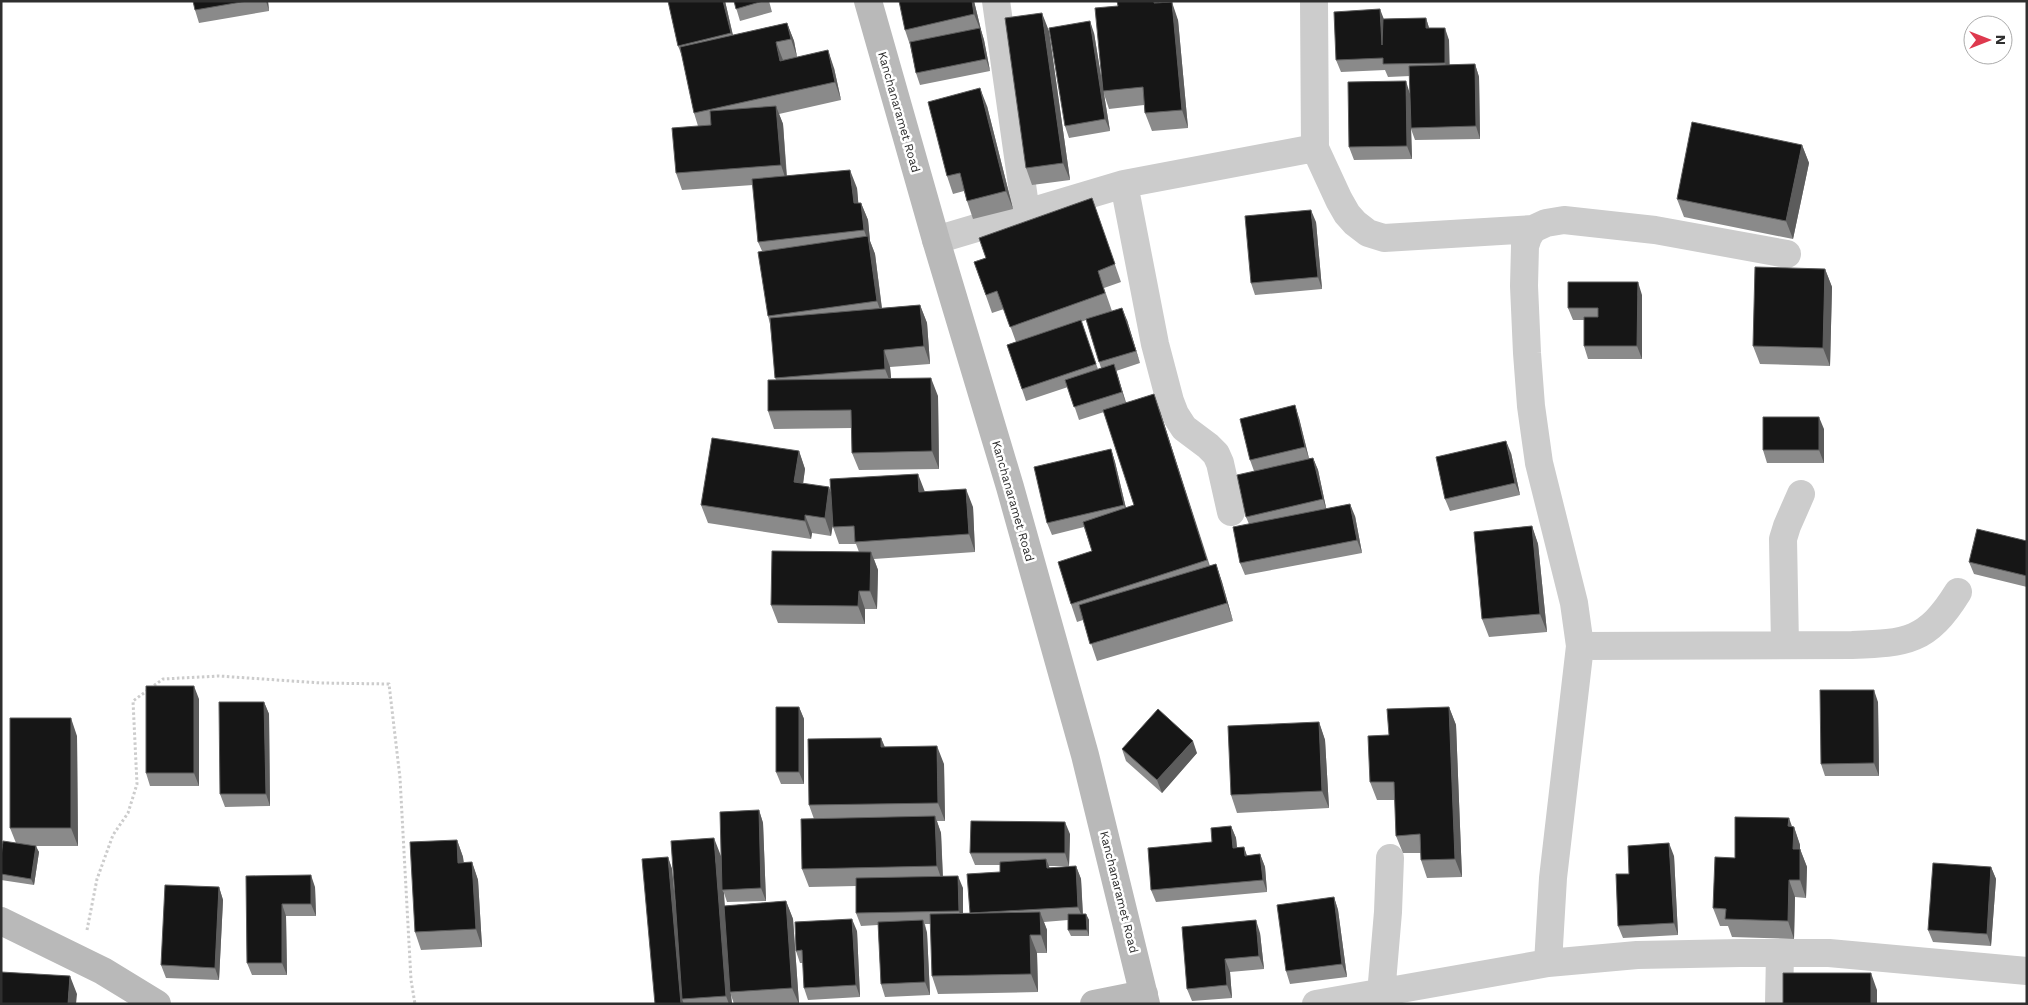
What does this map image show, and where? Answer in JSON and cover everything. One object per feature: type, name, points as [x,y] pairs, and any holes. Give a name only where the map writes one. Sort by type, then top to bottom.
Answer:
[{"type":"street","name":"Kanchanaramet Road","points":[[868,1],[936,240],[1010,487],[1085,756],[1145,999]]},
{"type":"street","points":[[996,1],[1026,213]]},
{"type":"street","points":[[1314,1],[1315,148],[1347,214],[1368,233],[1384,238],[1533,229],[1556,220],[1655,230],[1787,254]]},
{"type":"street","points":[[936,240],[1124,184],[1315,148]]},
{"type":"street","points":[[1124,184],[1155,344],[1170,401],[1184,428],[1216,454],[1220,463],[1231,512]]},
{"type":"street","points":[[1533,229],[1528,237],[1526,246],[1524,286],[1531,406],[1539,463],[1574,603],[1580,646],[1554,869],[1548,963]]},
{"type":"street","points":[[1785,645],[1783,540],[1801,494]]},
{"type":"street","points":[[1580,646],[1880,644],[1908,640],[1930,627],[1943,615],[1958,592]]},
{"type":"street","points":[[1380,994],[1388,912],[1390,858]]},
{"type":"street","points":[[1,921],[86,963],[157,1004]]},
{"type":"street","points":[[1779,1004],[1780,953]]},
{"type":"street","points":[[1316,1004],[1548,963],[1637,955],[1780,953],[1856,955],[2027,971]]},
{"type":"street","points":[[1094,1004],[1145,999]]},
{"type":"path","points":[[86,963],[88,922],[97,879],[113,835],[128,813],[137,784],[133,701],[164,679],[219,676],[321,683],[389,684],[400,778],[415,1004]]},
{"type":"building","points":[[193,1],[247,1],[195,10]]},
{"type":"building","points":[[668,1],[723,1],[731,33],[678,46]]},
{"type":"building","points":[[734,1],[763,1],[736,9]]},
{"type":"building","points":[[899,1],[972,1],[974,14],[905,30]]},
{"type":"building","points":[[1117,1],[1172,2],[1182,110],[1145,113],[1143,87],[1103,91],[1095,8],[1118,6]]},
{"type":"building","points":[[1380,9],[1382,45],[1383,19],[1426,18],[1426,28],[1445,28],[1445,63],[1383,64],[1383,58],[1336,60],[1334,12]]},
{"type":"building","points":[[1042,13],[1063,163],[1026,168],[1005,18]]},
{"type":"building","points":[[1090,21],[1105,119],[1065,126],[1049,28]]},
{"type":"building","points":[[787,23],[791,39],[776,42],[780,61],[828,50],[835,82],[694,113],[680,47]]},
{"type":"building","points":[[980,28],[986,59],[916,73],[910,42]]},
{"type":"building","points":[[1475,64],[1476,126],[1411,128],[1409,66]]},
{"type":"building","points":[[1406,81],[1407,146],[1349,147],[1348,82]]},
{"type":"building","points":[[980,88],[1006,191],[967,201],[960,173],[947,176],[928,102]]},
{"type":"building","points":[[776,106],[781,165],[676,173],[672,128],[711,125],[710,111]]},
{"type":"building","points":[[1692,122],[1802,145],[1786,221],[1677,199]]},
{"type":"building","points":[[850,170],[854,203],[861,203],[864,230],[758,242],[752,179]]},
{"type":"building","points":[[1092,198],[1115,264],[1098,271],[1105,293],[1010,327],[997,291],[986,295],[974,262],[986,258],[979,238]]},
{"type":"building","points":[[1311,210],[1318,277],[1251,283],[1245,216]]},
{"type":"building","points":[[868,236],[877,301],[768,316],[758,252]]},
{"type":"building","points":[[1755,267],[1825,269],[1823,348],[1753,346]]},
{"type":"building","points":[[1568,282],[1638,282],[1637,346],[1584,346],[1584,317],[1598,317],[1598,308],[1568,308]]},
{"type":"building","points":[[920,305],[924,346],[884,350],[885,369],[775,378],[770,318]]},
{"type":"building","points":[[1122,308],[1136,351],[1099,362],[1086,319]]},
{"type":"building","points":[[1081,320],[1096,364],[1022,389],[1007,345]]},
{"type":"building","points":[[1114,364],[1122,392],[1074,407],[1065,380]]},
{"type":"building","points":[[931,378],[932,451],[852,453],[851,410],[768,411],[768,380]]},
{"type":"building","points":[[1154,394],[1207,560],[1071,604],[1058,562],[1092,551],[1083,522],[1134,505],[1103,410]]},
{"type":"building","points":[[1295,405],[1305,447],[1250,460],[1240,419]]},
{"type":"building","points":[[1763,417],[1819,417],[1819,450],[1763,450]]},
{"type":"building","points":[[712,438],[799,451],[794,482],[829,487],[825,518],[805,515],[805,521],[701,505]]},
{"type":"building","points":[[1506,441],[1515,483],[1445,499],[1436,457]]},
{"type":"building","points":[[1111,449],[1124,505],[1047,523],[1034,467]]},
{"type":"building","points":[[1313,458],[1323,499],[1246,517],[1237,475]]},
{"type":"building","points":[[918,474],[919,492],[966,489],[969,534],[855,542],[854,526],[833,527],[830,479]]},
{"type":"building","points":[[1350,504],[1357,540],[1240,563],[1233,527]]},
{"type":"building","points":[[1532,526],[1540,614],[1482,619],[1474,532]]},
{"type":"building","points":[[1977,529],[2027,541],[2027,576],[1969,562]]},
{"type":"building","points":[[772,551],[871,552],[870,591],[859,591],[858,606],[771,605]]},
{"type":"building","points":[[1216,564],[1227,603],[1090,644],[1079,605]]},
{"type":"building","points":[[146,686],[194,686],[194,773],[146,773]]},
{"type":"building","points":[[1820,690],[1874,690],[1874,763],[1821,764]]},
{"type":"building","points":[[219,702],[264,702],[266,794],[220,794]]},
{"type":"building","points":[[776,707],[799,707],[799,772],[776,772]]},
{"type":"building","points":[[1449,707],[1455,859],[1421,860],[1420,834],[1396,836],[1394,782],[1370,782],[1368,736],[1389,735],[1387,709]]},
{"type":"building","points":[[1158,709],[1193,741],[1157,780],[1122,749]]},
{"type":"building","points":[[10,718],[71,718],[71,828],[10,828]]},
{"type":"building","points":[[1319,722],[1322,791],[1231,795],[1228,726]]},
{"type":"building","points":[[881,738],[881,747],[937,746],[938,803],[809,805],[808,739]]},
{"type":"building","points":[[759,810],[761,888],[722,890],[720,812]]},
{"type":"building","points":[[935,816],[937,866],[802,869],[801,819]]},
{"type":"building","points":[[1735,817],[1789,818],[1788,826],[1794,827],[1793,849],[1800,849],[1800,880],[1789,880],[1788,921],[1725,919],[1726,909],[1713,908],[1715,857],[1735,858]]},
{"type":"building","points":[[971,821],[1065,822],[1065,853],[970,853]]},
{"type":"building","points":[[1231,826],[1233,848],[1244,847],[1245,856],[1260,854],[1263,880],[1151,890],[1148,848],[1212,842],[1211,828]]},
{"type":"building","points":[[714,838],[726,996],[682,999],[671,841]]},
{"type":"building","points":[[457,840],[458,863],[472,862],[476,929],[415,932],[410,842]]},
{"type":"building","points":[[3,841],[36,846],[31,879],[1,874]]},
{"type":"building","points":[[1669,843],[1674,923],[1618,926],[1616,874],[1629,874],[1628,846]]},
{"type":"building","points":[[668,857],[681,1004],[655,1004],[642,859]]},
{"type":"building","points":[[1046,859],[1047,868],[1076,866],[1078,907],[970,913],[967,874],[1000,872],[1000,862]]},
{"type":"building","points":[[1933,863],[1991,867],[1987,934],[1928,930]]},
{"type":"building","points":[[311,875],[311,904],[282,904],[282,963],[247,963],[246,876]]},
{"type":"building","points":[[958,876],[959,911],[856,913],[856,878]]},
{"type":"building","points":[[165,885],[219,887],[215,968],[161,965]]},
{"type":"building","points":[[1334,897],[1342,964],[1286,971],[1277,905]]},
{"type":"building","points":[[786,901],[792,988],[730,992],[724,906]]},
{"type":"building","points":[[1040,912],[1041,935],[1030,935],[1031,974],[932,976],[930,914]]},
{"type":"building","points":[[1068,914],[1086,914],[1087,930],[1068,930]]},
{"type":"building","points":[[852,919],[856,985],[804,988],[802,950],[796,951],[795,922]]},
{"type":"building","points":[[923,920],[925,982],[881,984],[878,922]]},
{"type":"building","points":[[1256,920],[1259,956],[1225,959],[1227,985],[1187,989],[1182,927]]},
{"type":"building","points":[[1,972],[70,976],[68,1004],[1,1004]]},
{"type":"building","points":[[1783,973],[1871,973],[1871,1004],[1783,1004]]}]
